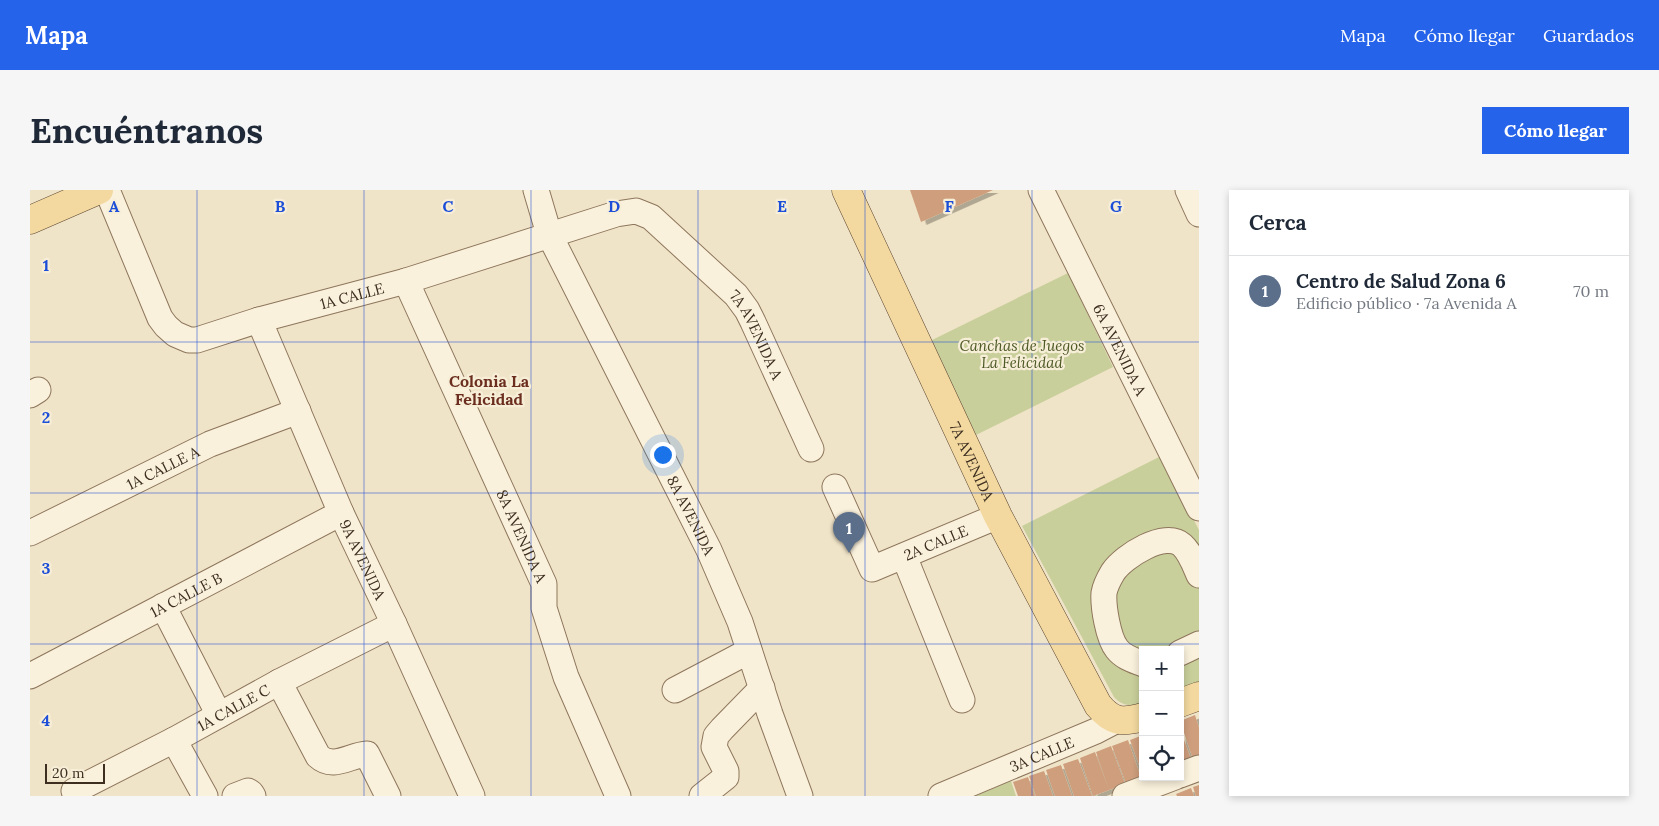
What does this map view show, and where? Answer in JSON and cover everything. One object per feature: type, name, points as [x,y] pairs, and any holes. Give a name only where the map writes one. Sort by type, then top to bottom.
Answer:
[{"type":"main road","points":[[30,220],[99,190]]},
{"type":"main road","name":"7A AVENIDA","points":[[846,190],[998,516],[1098,705],[1105,714],[1130,719]]},
{"type":"main road","points":[[1184,702],[1199,696]]},
{"type":"street","name":"1A CALLE","points":[[107,190],[160,318],[170,330],[189,340],[197,340],[259,320],[406,281],[616,214],[636,211],[651,217],[675,237]]},
{"type":"street","name":"8A AVENIDA","points":[[536,190],[550,234],[709,550],[740,622],[800,796]]},
{"type":"street","name":"6A AVENIDA A","points":[[1041,190],[1199,508]]},
{"type":"street","points":[[1188,190],[1199,214]]},
{"type":"street","name":"7A AVENIDA A","points":[[675,237],[736,296],[747,310],[811,449]]},
{"type":"street","name":"8A AVENIDA A","points":[[406,281],[544,584],[544,608],[566,677],[618,796]]},
{"type":"street","name":"9A AVENIDA","points":[[259,320],[341,513],[472,796]]},
{"type":"street","name":"1A CALLE A","points":[[30,533],[210,444],[298,412]]},
{"type":"street","name":"2A CALLE","points":[[835,487],[872,569],[998,516]]},
{"type":"street","name":"1A CALLE B","points":[[30,676],[341,513]]},
{"type":"street","points":[[1139,662],[1130,659],[1116,648],[1107,626],[1104,592],[1113,571],[1133,553],[1159,542],[1174,540],[1183,545],[1199,575]]},
{"type":"street","points":[[904,556],[962,700]]},
{"type":"street","points":[[163,606],[219,715]]},
{"type":"street","name":"1A CALLE C","points":[[74,790],[174,740],[279,682],[394,624]]},
{"type":"street","points":[[1184,651],[1199,644]]},
{"type":"street","points":[[675,690],[749,651]]},
{"type":"street","points":[[279,682],[318,756],[325,761],[335,762],[367,754],[388,796]]},
{"type":"street","points":[[702,796],[726,778],[726,770],[714,747],[716,736],[762,688]]},
{"type":"street","name":"3A CALLE","points":[[941,796],[1096,730],[1130,719]]},
{"type":"street","points":[[174,740],[205,796]]},
{"type":"street","points":[[1184,774],[1199,768]]},
{"type":"street","points":[[1125,796],[1164,781]]},
{"type":"green space","name":"Canchas de Juegos La Felicidad","points":[[1068,273],[1113,367],[976,435],[930,341]]},
{"type":"green space","points":[[1161,456],[1199,530],[1199,682],[1184,688],[1184,646],[1139,646],[1139,704],[1127,705],[1114,697],[1022,526]]},
{"type":"green space","points":[[1011,781],[1016,796],[975,796]]},
{"type":"building","points":[[910,190],[993,190],[921,222]]},
{"type":"building","points":[[1195,715],[1199,728],[1199,757],[1193,759],[1184,733],[1184,719]]},
{"type":"building","points":[[1139,737],[1139,765],[1130,740]]},
{"type":"building","points":[[1128,740],[1139,772],[1139,779],[1126,783],[1112,746]]},
{"type":"building","points":[[1184,740],[1191,759],[1184,762]]},
{"type":"building","points":[[1111,746],[1125,784],[1109,790],[1096,752]]},
{"type":"building","points":[[1095,752],[1109,790],[1093,796],[1080,758]]},
{"type":"building","points":[[1078,759],[1092,796],[1074,796],[1063,764]]},
{"type":"building","points":[[1061,765],[1072,796],[1055,796],[1046,770]]},
{"type":"building","points":[[1044,771],[1053,796],[1036,796],[1029,776]]},
{"type":"building","points":[[1028,777],[1035,796],[1018,796],[1013,782]]},
{"type":"building","points":[[1199,785],[1199,796],[1196,796],[1193,787]]},
{"type":"building","points":[[1191,788],[1194,796],[1177,796],[1176,794]]},
{"type":"place","name":"Centro de Salud Zona 6","points":[[849,553]]},
{"type":"district","name":"Colonia La Felicidad","points":[[489,390]]}]
